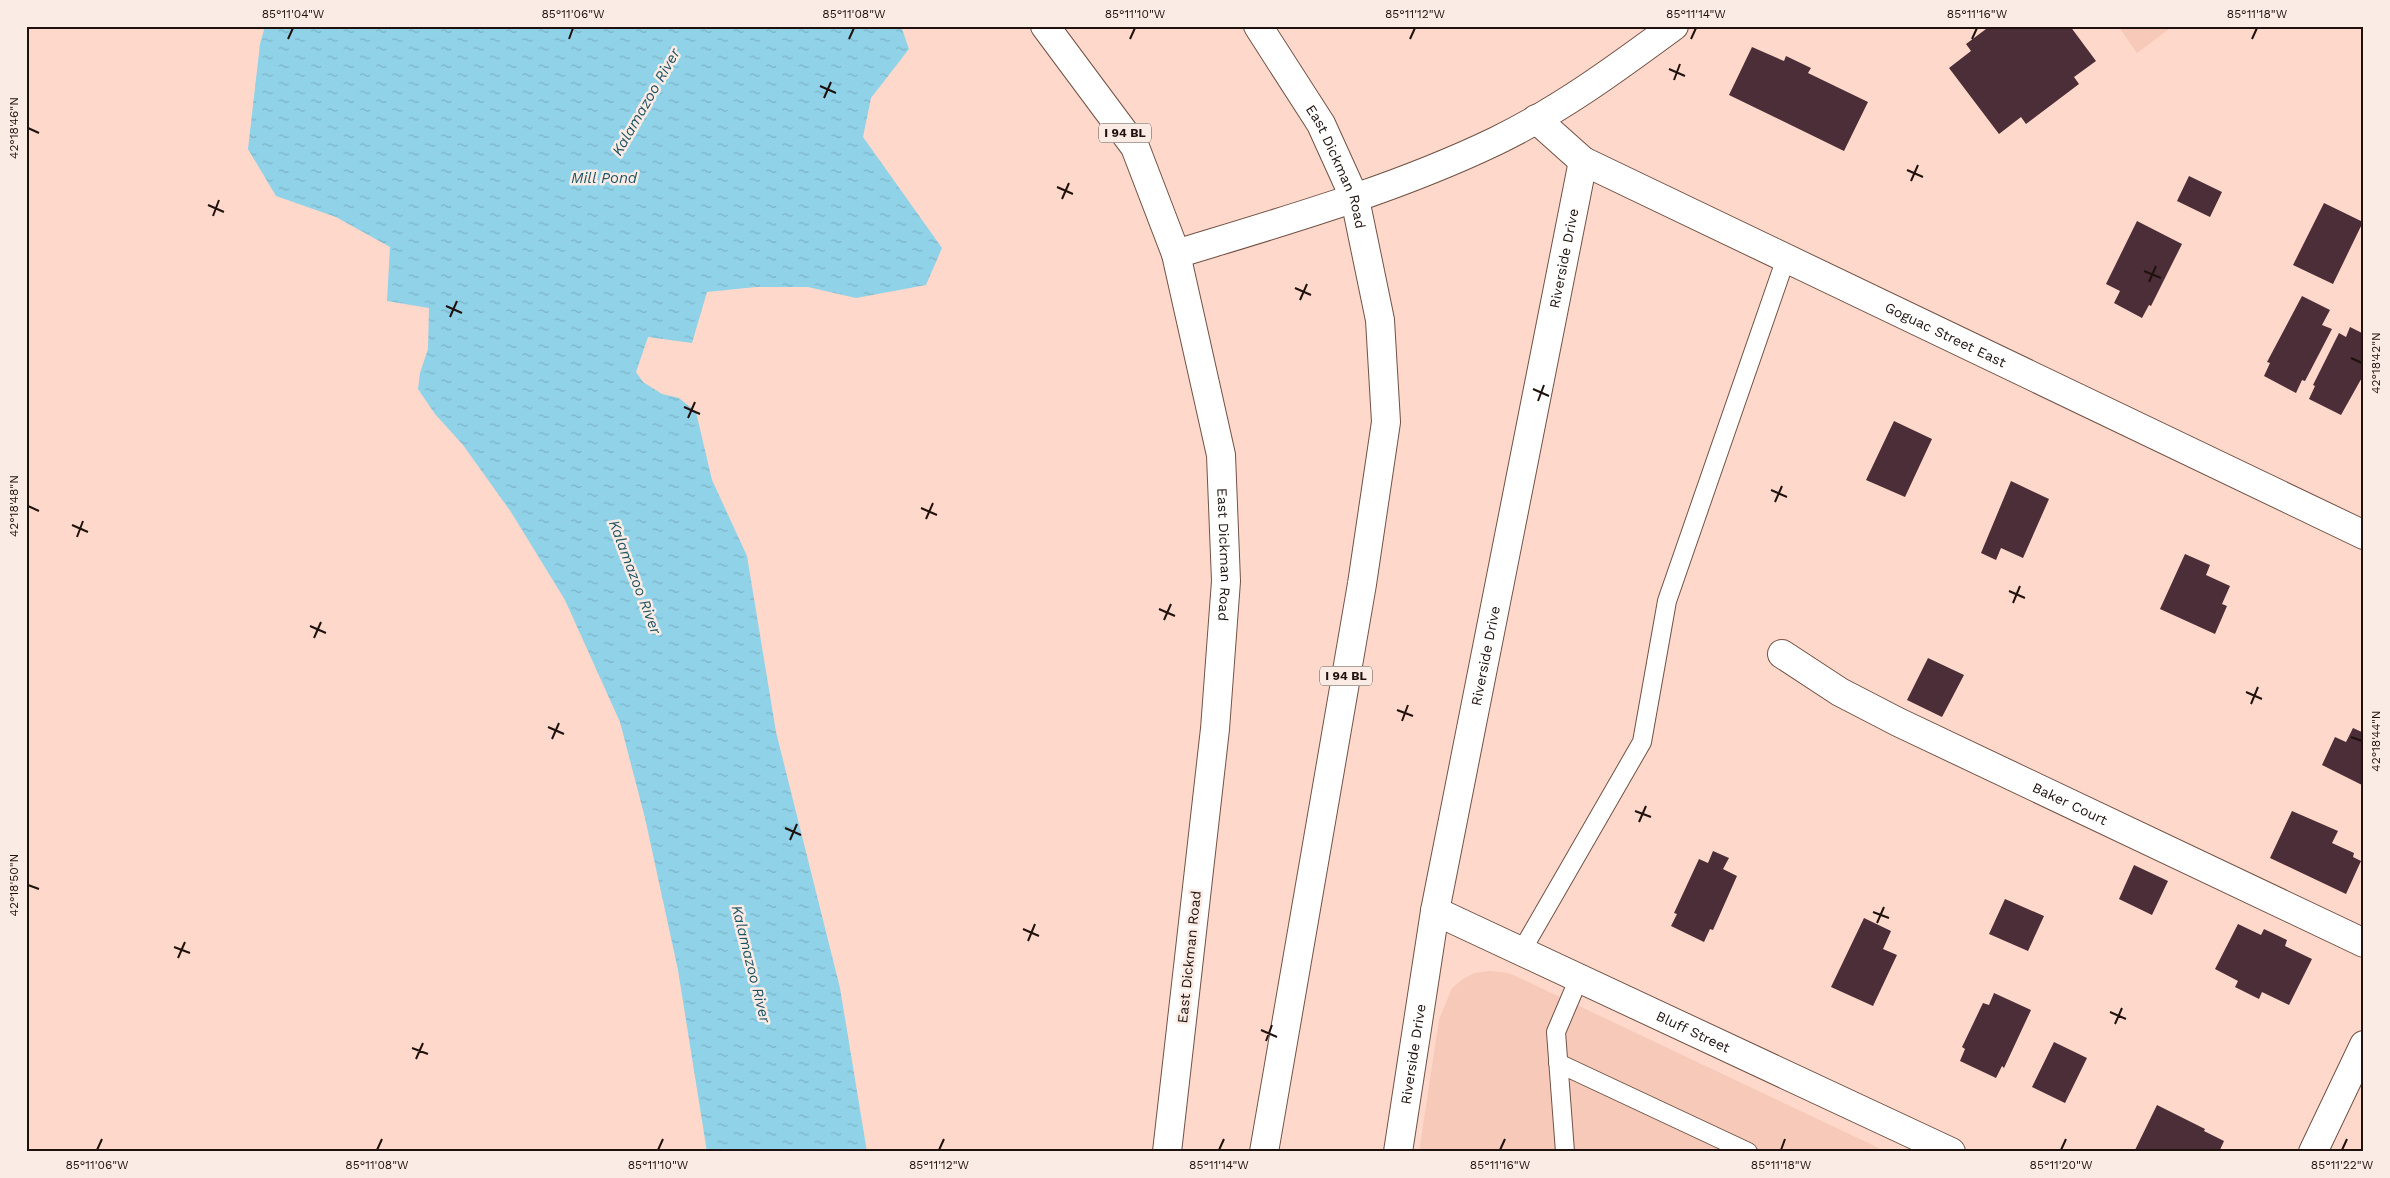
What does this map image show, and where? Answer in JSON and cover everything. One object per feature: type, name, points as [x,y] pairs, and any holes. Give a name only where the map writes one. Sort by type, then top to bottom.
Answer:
[{"type":"street","name":"East Dickman Road","points":[[1045,26],[1135,148],[1176,254],[1222,455],[1226,581],[1215,729],[1167,1152]]},
{"type":"street","name":"East Dickman Road","points":[[1258,26],[1320,124],[1355,199],[1380,320],[1386,422],[1362,584],[1264,1152]]},
{"type":"street","points":[[1176,254],[1355,199],[1496,141],[1572,99],[1674,26]]},
{"type":"street","name":"Goguac Street East","points":[[1536,119],[1584,162],[2364,535]]},
{"type":"street","name":"Riverside Drive","points":[[1398,1152],[1435,911],[1584,162]]},
{"type":"street","name":"Baker Court","points":[[1782,654],[1840,692],[1890,718],[2364,943]]},
{"type":"street","name":"Bluff Street","points":[[1435,911],[1951,1152]]},
{"type":"street","points":[[2313,1152],[2364,1045]]},
{"type":"lane","points":[[1521,952],[1642,742],[1667,601],[1786,258]]},
{"type":"lane","points":[[1565,1152],[1556,1032],[1579,978]]},
{"type":"lane","points":[[1558,1063],[1748,1152]]},
{"type":"shaded area","points":[[2118,26],[2173,26],[2137,53]]},
{"type":"shaded area","points":[[1490,971],[1508,973],[1522,979],[1887,1152],[1419,1152],[1439,1020],[1452,988],[1463,979],[1475,973]]},
{"type":"water","points":[[265,26],[901,26],[909,49],[871,98],[863,137],[942,248],[926,285],[856,298],[808,287],[756,287],[707,292],[692,343],[648,337],[636,372],[643,382],[662,394],[679,398],[696,412],[712,480],[747,556],[776,732],[840,988],[867,1152],[707,1152],[678,970],[645,818],[620,722],[565,600],[511,512],[463,445],[435,414],[418,389],[420,373],[428,349],[429,308],[387,301],[390,247],[336,217],[276,196],[248,149],[260,44]]},
{"type":"building","points":[[1990,26],[2070,26],[2096,61],[2074,77],[2079,84],[2026,124],[2021,117],[1999,134],[1949,68],[1971,51],[1966,44]]},
{"type":"building","points":[[1752,47],[1784,61],[1786,56],[1811,68],[1808,73],[1868,102],[1844,151],[1729,95]]},
{"type":"building","points":[[2189,176],[2222,192],[2210,217],[2177,201]]},
{"type":"building","points":[[2324,203],[2363,222],[2333,284],[2293,265]]},
{"type":"building","points":[[2137,221],[2182,244],[2151,306],[2149,305],[2142,318],[2114,303],[2120,291],[2106,284]]},
{"type":"building","points":[[2302,296],[2330,310],[2322,325],[2332,329],[2305,381],[2302,380],[2296,393],[2264,376],[2270,363],[2267,362]]},
{"type":"building","points":[[2350,327],[2364,334],[2364,374],[2341,415],[2309,399],[2315,386],[2313,385],[2339,333],[2346,337]]},
{"type":"building","points":[[1894,421],[1932,439],[1905,497],[1866,480]]},
{"type":"building","points":[[2011,481],[2049,499],[2023,558],[2001,548],[1996,560],[1981,553]]},
{"type":"building","points":[[2185,554],[2210,565],[2206,575],[2230,586],[2222,604],[2227,606],[2215,634],[2160,609]]},
{"type":"building","points":[[1928,658],[1964,675],[1942,717],[1907,700]]},
{"type":"building","points":[[2353,728],[2364,733],[2364,786],[2322,765],[2335,737],[2346,742]]},
{"type":"building","points":[[2292,811],[2338,831],[2332,843],[2354,853],[2353,857],[2361,861],[2346,894],[2270,858]]},
{"type":"building","points":[[1713,851],[1729,858],[1723,869],[1737,876],[1713,930],[1710,929],[1704,942],[1671,926],[1677,914],[1674,913],[1699,859],[1708,863]]},
{"type":"building","points":[[2134,865],[2168,881],[2152,915],[2119,899]]},
{"type":"building","points":[[2005,899],[2044,916],[2028,951],[1989,934]]},
{"type":"building","points":[[1864,918],[1891,931],[1883,949],[1897,955],[1873,1006],[1831,987]]},
{"type":"building","points":[[2238,924],[2261,935],[2264,929],[2287,940],[2285,946],[2312,959],[2289,1005],[2262,992],[2259,999],[2235,987],[2238,981],[2215,969]]},
{"type":"building","points":[[1994,993],[2031,1010],[2004,1068],[2002,1066],[1996,1078],[1960,1061],[1965,1049],[1962,1047],[1983,1003],[1989,1005]]},
{"type":"building","points":[[2054,1042],[2087,1058],[2065,1103],[2032,1087]]},
{"type":"building","points":[[2157,1105],[2205,1129],[2204,1131],[2224,1141],[2219,1152],[2134,1152]]},
{"type":"water label","name":"Kalamazoo River","points":[[646,102]]},
{"type":"water label","name":"Mill Pond","points":[[604,178]]},
{"type":"water label","name":"Kalamazoo River","points":[[635,577]]},
{"type":"water label","name":"Kalamazoo River","points":[[751,964]]}]
